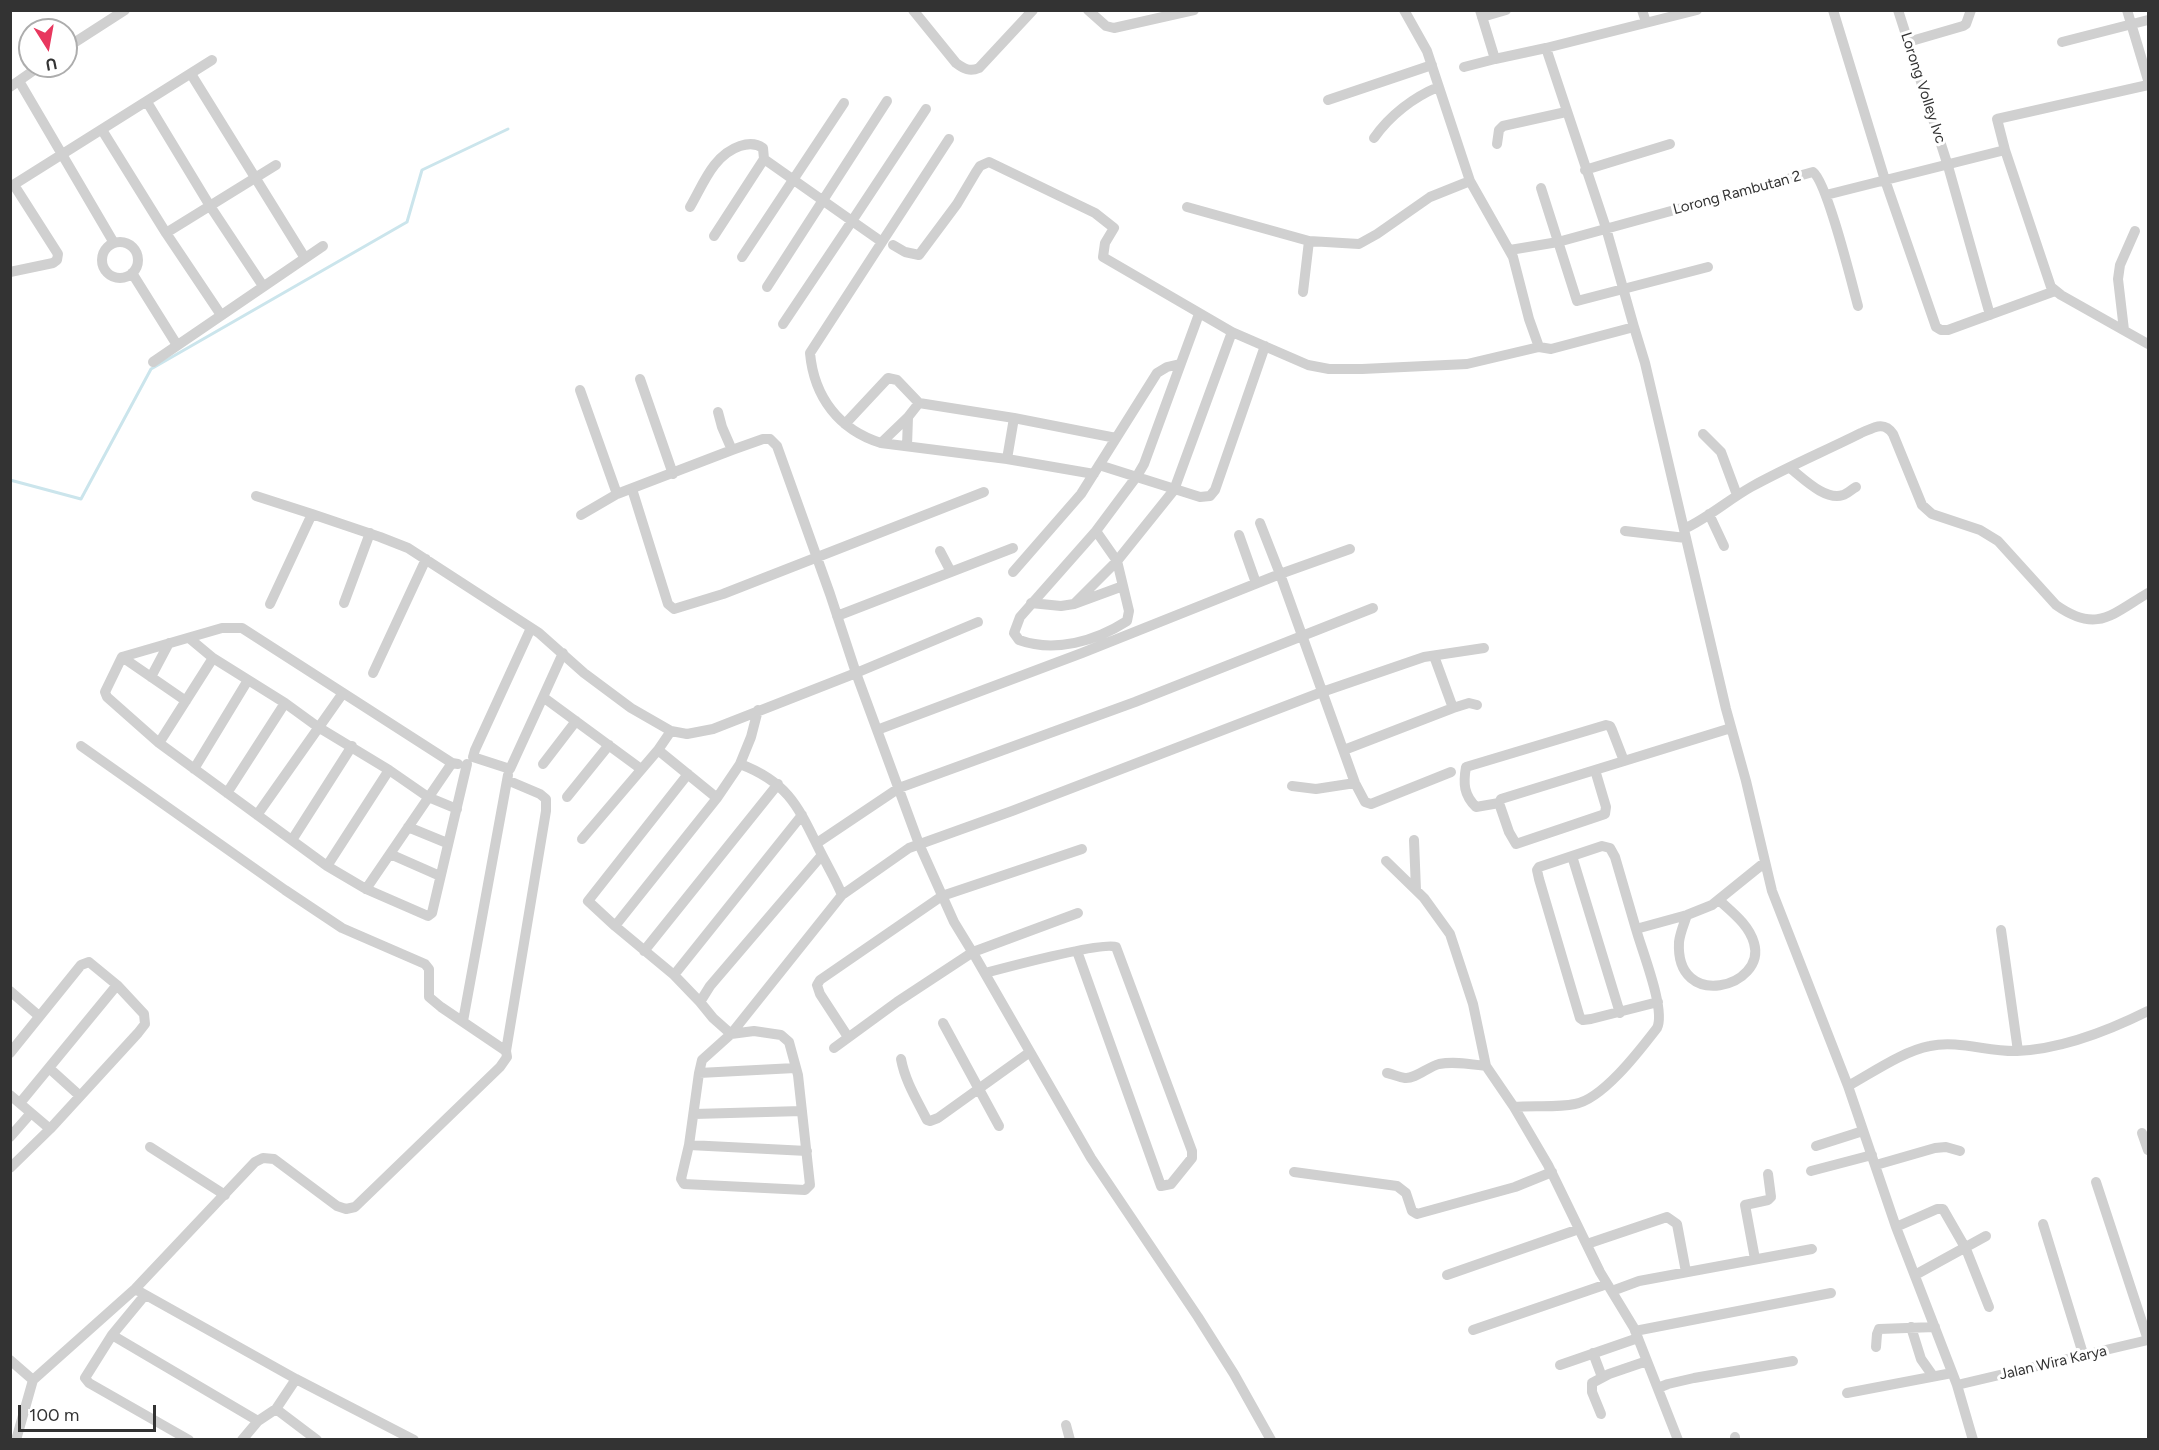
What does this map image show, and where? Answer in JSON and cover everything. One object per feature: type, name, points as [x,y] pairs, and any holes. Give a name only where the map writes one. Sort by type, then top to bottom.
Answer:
[{"type":"street","points":[[78,40],[125,10]]},
{"type":"street","points":[[914,10],[956,63],[972,70],[980,68],[1032,10]]},
{"type":"street","points":[[1088,10],[1106,26],[1114,28],[1194,10]]},
{"type":"street","points":[[1404,10],[1423,43],[1432,65],[1470,181],[1510,250],[1518,269],[1529,319],[1539,347]]},
{"type":"street","points":[[1495,59],[1480,14],[1506,10]]},
{"type":"street","points":[[1642,10],[1646,22]]},
{"type":"street","points":[[1464,67],[1697,10]]},
{"type":"street","points":[[1833,10],[1885,180],[1936,327],[1948,330],[2055,291]]},
{"type":"street","name":"Lorong Volley Ivc","points":[[1898,10],[1948,166],[1990,315]]},
{"type":"street","points":[[1908,42],[1963,26],[1971,10]]},
{"type":"street","points":[[2127,10],[2148,80]]},
{"type":"street","points":[[2062,42],[2148,20]]},
{"type":"street","points":[[1546,48],[1606,228],[1645,363],[1731,728],[1779,914],[1848,1086],[1896,1227],[1953,1373],[1972,1440]]},
{"type":"street","points":[[10,272],[53,263],[57,260],[58,254],[12,186],[212,60]]},
{"type":"street","points":[[1328,100],[1432,65]]},
{"type":"street","points":[[191,74],[305,258]]},
{"type":"street","points":[[15,84],[61,154],[114,243]]},
{"type":"street","points":[[2148,85],[1997,119],[2048,280],[2055,291],[2148,344]]},
{"type":"street","points":[[1374,138],[1382,126],[1418,95],[1438,87]]},
{"type":"street","points":[[147,102],[210,206],[263,286]]},
{"type":"street","points":[[767,287],[887,102]]},
{"type":"street","points":[[741,256],[844,104]]},
{"type":"street","points":[[783,324],[926,109]]},
{"type":"street","points":[[1497,144],[1499,130],[1503,126],[1566,112]]},
{"type":"street","points":[[102,130],[166,233],[221,315]]},
{"type":"street","points":[[949,139],[888,243],[810,352],[821,394],[833,414],[864,437],[881,443],[1007,459],[1072,471],[1096,469],[1137,476],[1200,497],[1210,496],[1215,490],[1265,346]]},
{"type":"street","points":[[690,207],[724,153],[744,145],[753,144],[763,148],[764,159],[714,236]]},
{"type":"street","points":[[1586,170],[1670,144]]},
{"type":"street","points":[[1826,195],[2005,150]]},
{"type":"street","points":[[764,159],[852,221],[905,252],[919,255],[957,204],[980,166],[989,162],[994,163],[1100,216],[1113,228],[1105,243],[1103,257],[1232,332],[1308,365],[1329,369],[1467,364],[1539,347],[1551,349],[1634,327]]},
{"type":"street","points":[[166,233],[276,165]]},
{"type":"street","name":"Lorong Rambutan 2","points":[[1510,250],[1558,242],[1811,172],[1817,175],[1826,195],[1858,306]]},
{"type":"street","points":[[1187,207],[1309,241],[1355,244],[1362,243],[1430,197],[1470,181]]},
{"type":"street","points":[[1541,188],[1577,301],[1708,267]]},
{"type":"street","points":[[2124,330],[2118,279],[2120,265],[2135,231]]},
{"type":"street","points":[[1303,292],[1309,241]]},
{"type":"street","points":[[114,243],[126,243],[136,250],[138,263],[132,273],[120,278],[109,274],[104,269],[102,257],[108,246],[114,243]]},
{"type":"street","points":[[153,362],[323,246]]},
{"type":"street","points":[[132,273],[177,345]]},
{"type":"street","points":[[1096,531],[1117,561],[1129,611],[1127,621],[1080,643],[1067,645],[1019,640],[1014,633],[1015,628],[1031,603],[1096,531],[1144,464],[1199,314]]},
{"type":"street","points":[[1074,604],[1117,561],[1174,490],[1232,332]]},
{"type":"street","points":[[1012,572],[1081,494],[1157,374],[1163,368],[1180,364]]},
{"type":"street","points":[[845,424],[888,378],[897,380],[919,403],[1014,418],[1116,438]]},
{"type":"street","points":[[640,379],[673,474]]},
{"type":"street","points":[[579,390],[617,494]]},
{"type":"street","points":[[881,443],[919,403]]},
{"type":"street","points":[[718,412],[732,450]]},
{"type":"street","points":[[908,417],[908,446]]},
{"type":"street","points":[[1007,459],[1014,418]]},
{"type":"street","points":[[1625,531],[1685,533],[1737,495],[1879,425],[1889,428],[1893,435],[1922,505],[1932,514],[1980,530],[1998,541],[2056,605],[2067,613],[2088,620],[2098,620],[2148,592]]},
{"type":"street","points":[[1703,434],[1721,452],[1737,495]]},
{"type":"street","points":[[581,515],[617,494],[732,450],[763,439],[770,439],[775,443],[919,844],[954,922],[1091,1158],[1198,1317],[1234,1374],[1271,1440]]},
{"type":"street","points":[[1790,468],[1823,492],[1832,495],[1842,495],[1856,487]]},
{"type":"street","points":[[1072,471],[1081,494]]},
{"type":"street","points":[[632,489],[668,604],[674,609],[723,594],[984,492]]},
{"type":"street","points":[[256,496],[408,548],[531,628],[631,708],[671,731],[687,734],[705,731],[856,673],[978,622]]},
{"type":"street","points":[[270,604],[312,514]]},
{"type":"street","points":[[1709,514],[1724,546]]},
{"type":"street","points":[[1260,523],[1355,783],[1365,802],[1371,804],[1451,772]]},
{"type":"street","points":[[344,603],[370,534]]},
{"type":"street","points":[[1239,535],[1256,583]]},
{"type":"street","points":[[837,616],[1013,548]]},
{"type":"street","points":[[877,730],[1082,653],[1256,583],[1350,549]]},
{"type":"street","points":[[940,550],[951,572]]},
{"type":"street","points":[[373,673],[426,559]]},
{"type":"street","points":[[1031,603],[1061,606],[1074,604],[1123,586]]},
{"type":"street","points":[[817,843],[899,788],[1145,698],[1373,608]]},
{"type":"street","points":[[189,1440],[88,1383],[85,1378],[88,1372],[140,1292],[255,1162],[262,1158],[274,1159],[337,1206],[346,1209],[356,1207],[505,1061],[546,811],[546,799],[509,774],[470,761],[452,763],[242,628],[222,628],[122,657],[105,695],[159,743],[327,866],[366,889],[428,916],[432,913],[447,843],[470,761],[531,628]]},
{"type":"street","points":[[189,638],[213,658],[285,703],[318,727],[352,746],[428,797],[457,809]]},
{"type":"street","points":[[151,677],[169,643]]},
{"type":"street","points":[[688,774],[589,899],[590,903],[674,975],[713,1018],[731,1034],[754,1031],[784,1036],[789,1042],[807,1151],[810,1185],[805,1190],[743,1189],[684,1184],[681,1179],[689,1145],[700,1065],[707,1054],[731,1034],[843,895],[909,848],[919,844],[1032,804],[1322,692],[1425,657],[1484,648]]},
{"type":"street","points":[[462,1021],[509,774],[563,653]]},
{"type":"street","points":[[1434,656],[1453,708]]},
{"type":"street","points":[[122,657],[186,701]]},
{"type":"street","points":[[159,743],[213,658]]},
{"type":"street","points":[[194,769],[248,680]]},
{"type":"street","points":[[257,815],[343,693]]},
{"type":"street","points":[[543,697],[641,769]]},
{"type":"street","points":[[227,793],[285,703]]},
{"type":"street","points":[[1344,750],[1453,708],[1469,703],[1477,705]]},
{"type":"street","points":[[615,926],[717,798],[740,764],[751,737],[758,710]]},
{"type":"street","points":[[543,764],[576,721]]},
{"type":"street","points":[[1624,761],[1610,726],[1606,725],[1466,767],[1464,779],[1468,800],[1476,807],[1499,803],[1505,797],[1595,770],[1731,728]]},
{"type":"street","points":[[582,839],[658,750],[671,731]]},
{"type":"street","points":[[567,797],[609,745]]},
{"type":"street","points":[[81,746],[342,928],[425,964],[429,974],[429,997],[506,1051]]},
{"type":"street","points":[[292,840],[352,746]]},
{"type":"street","points":[[658,750],[717,798]]},
{"type":"street","points":[[366,889],[452,763]]},
{"type":"street","points":[[740,764],[756,770],[787,792],[802,815],[843,895]]},
{"type":"street","points":[[327,866],[389,770]]},
{"type":"street","points":[[1499,803],[1509,832],[1516,844],[1602,816],[1605,814],[1606,807],[1595,770]]},
{"type":"street","points":[[1292,786],[1317,789],[1355,783]]},
{"type":"street","points":[[644,951],[778,784]]},
{"type":"street","points":[[674,975],[802,815]]},
{"type":"street","points":[[408,827],[447,843]]},
{"type":"street","points":[[1414,840],[1416,890]]},
{"type":"street","points":[[1514,1107],[1578,1104],[1594,1094],[1627,1065],[1658,1028],[1660,1022],[1658,1002],[1615,856],[1610,848],[1602,846],[1539,867],[1538,875],[1580,1018],[1585,1020],[1620,1013],[1658,1002]]},
{"type":"street","points":[[848,1037],[820,994],[817,985],[820,980],[942,896],[1082,849]]},
{"type":"street","points":[[390,855],[440,876]]},
{"type":"street","points":[[700,1002],[822,855]]},
{"type":"street","points":[[1572,855],[1620,1013]]},
{"type":"street","points":[[1386,861],[1424,898],[1450,934],[1473,1004],[1486,1066],[1514,1107],[1547,1164],[1610,1288],[1637,1334],[1678,1440]]},
{"type":"street","points":[[1636,929],[1687,915],[1720,901],[1764,863]]},
{"type":"street","points":[[1687,915],[1679,939],[1679,956],[1685,970],[1694,982],[1705,986],[1733,981],[1752,968],[1756,955],[1749,931],[1720,901]]},
{"type":"street","points":[[834,1048],[973,952],[1078,913]]},
{"type":"street","points":[[2001,930],[2018,1051]]},
{"type":"street","points":[[985,973],[1077,951],[1109,944],[1118,948],[1192,1151],[1192,1158],[1167,1186],[1161,1186],[1077,951]]},
{"type":"street","points":[[10,1168],[50,1129],[145,1024],[144,1014],[89,962],[81,965],[12,1048]]},
{"type":"street","points":[[20,1103],[117,986]]},
{"type":"street","points":[[10,991],[39,1016]]},
{"type":"street","points":[[1848,1086],[1911,1052],[1933,1045],[2018,1051],[2067,1043],[2127,1022],[2148,1011]]},
{"type":"street","points":[[943,1023],[999,1126]]},
{"type":"street","points":[[901,1059],[903,1073],[927,1120],[930,1121],[938,1118],[1030,1052]]},
{"type":"street","points":[[1387,1073],[1407,1078],[1440,1064],[1486,1066]]},
{"type":"street","points":[[50,1068],[80,1096]]},
{"type":"street","points":[[699,1073],[795,1068]]},
{"type":"street","points":[[10,1095],[50,1129]]},
{"type":"street","points":[[694,1114],[802,1111]]},
{"type":"street","points":[[10,1137],[31,1113]]},
{"type":"street","points":[[1816,1146],[1863,1131]]},
{"type":"street","points":[[2142,1133],[2148,1150]]},
{"type":"street","points":[[689,1145],[807,1151]]},
{"type":"street","points":[[150,1147],[225,1195]]},
{"type":"street","points":[[1811,1171],[1939,1147],[1960,1151]]},
{"type":"street","points":[[1294,1172],[1397,1186],[1404,1190],[1412,1210],[1417,1214],[1515,1187],[1547,1164]]},
{"type":"street","points":[[1755,1259],[1745,1205],[1770,1199],[1767,1174]]},
{"type":"street","points":[[2096,1182],[2148,1340]]},
{"type":"street","points":[[1896,1227],[1940,1208],[1946,1212],[1966,1249],[1989,1307]]},
{"type":"street","points":[[1587,1244],[1667,1217],[1677,1224],[1686,1272]]},
{"type":"street","points":[[2043,1224],[2084,1357]]},
{"type":"street","points":[[1447,1275],[1579,1229]]},
{"type":"street","points":[[1915,1275],[1986,1236]]},
{"type":"street","points":[[1473,1330],[1639,1281],[1812,1249]]},
{"type":"street","points":[[140,1292],[296,1379],[414,1440]]},
{"type":"street","points":[[16,1440],[33,1380],[140,1292]]},
{"type":"street","points":[[1560,1365],[1637,1334],[1831,1293]]},
{"type":"street","points":[[1911,1327],[1921,1359],[1933,1376]]},
{"type":"street","points":[[1876,1347],[1879,1329],[1935,1327]]},
{"type":"street","points":[[112,1335],[258,1420]]},
{"type":"street","name":"Jalan Wira Karya","points":[[1957,1385],[2084,1357],[2148,1340]]},
{"type":"street","points":[[1593,1353],[1602,1377]]},
{"type":"street","points":[[10,1360],[33,1380]]},
{"type":"street","points":[[1601,1414],[1591,1387],[1596,1380],[1647,1361]]},
{"type":"street","points":[[1658,1388],[1695,1378],[1793,1361]]},
{"type":"street","points":[[1847,1393],[1953,1373]]},
{"type":"street","points":[[242,1440],[258,1420],[276,1409],[296,1379]]},
{"type":"street","points":[[276,1409],[317,1440]]},
{"type":"street","points":[[1066,1425],[1070,1440]]},
{"type":"waterway","points":[[10,480],[81,499],[151,369],[407,222],[422,170],[508,129]]}]
